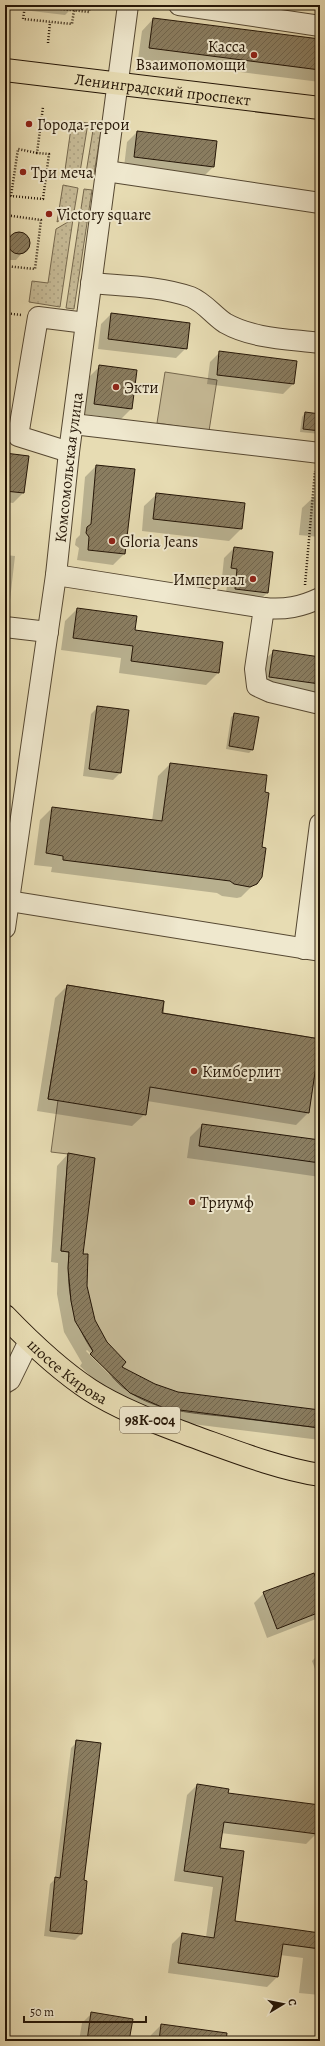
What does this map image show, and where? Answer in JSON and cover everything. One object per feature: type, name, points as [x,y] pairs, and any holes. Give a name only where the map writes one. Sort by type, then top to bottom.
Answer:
[{"type":"main road","name":"Ленинградский проспект","points":[[5,70],[320,108]]},
{"type":"main road","name":"шоссе Кирова","points":[[5,1316],[29,1341],[79,1382],[116,1404],[151,1420],[236,1452],[289,1469],[320,1475]]},
{"type":"street","name":"Комсомольская улица","points":[[5,928],[9,901],[12,836],[48,632],[56,575],[69,452],[128,5]]},
{"type":"street","points":[[180,5],[320,26]]},
{"type":"street","points":[[106,171],[320,203]]},
{"type":"street","points":[[91,283],[174,292],[193,298],[207,306],[224,322],[241,330],[263,336],[320,343]]},
{"type":"street","points":[[69,452],[12,435],[38,317],[86,323]]},
{"type":"street","points":[[73,424],[318,453]]},
{"type":"street","points":[[56,575],[264,608],[286,609],[311,602]]},
{"type":"street","points":[[264,608],[255,669],[257,686],[270,692],[320,704]]},
{"type":"street","points":[[5,627],[48,632]]},
{"type":"street","points":[[9,901],[312,950],[320,824]]},
{"type":"street","points":[[5,1383],[10,1380],[29,1341]]},
{"type":"path","points":[[74,10],[72,24],[23,19],[25,5],[74,10],[89,12],[90,5]]},
{"type":"path","points":[[48,43],[50,22]]},
{"type":"path","points":[[38,153],[43,107]]},
{"type":"path","points":[[18,149],[38,153],[49,154],[43,199],[11,196],[18,149]]},
{"type":"path","points":[[5,215],[41,220],[35,270],[6,266],[5,279]]},
{"type":"path","points":[[311,602],[318,453]]},
{"type":"shaded area","points":[[72,121],[88,123],[80,172],[65,170]]},
{"type":"shaded area","points":[[94,124],[102,125],[94,174],[86,173]]},
{"type":"shaded area","points":[[63,185],[78,188],[74,212],[57,222]]},
{"type":"shaded area","points":[[84,189],[92,190],[74,309],[66,308]]},
{"type":"shaded area","points":[[73,219],[60,307],[29,302],[32,281],[48,283],[56,229]]},
{"type":"shaded area","points":[[165,372],[217,380],[209,431],[157,423]]},
{"type":"shaded area","name":"Триумф","points":[[67,985],[164,1001],[163,1013],[320,1039],[320,1428],[190,1413],[151,1403],[139,1398],[118,1383],[104,1367],[85,1339],[75,1316],[72,1304],[68,1265],[69,1252],[61,1251],[68,1154],[51,1152],[58,1100],[48,1099]]},
{"type":"building","points":[[153,18],[320,39],[320,70],[149,48]]},
{"type":"building","points":[[137,131],[217,141],[214,167],[134,157]]},
{"type":"building","points":[[19,232],[27,235],[30,243],[27,251],[19,254],[11,251],[8,243],[11,235]]},
{"type":"building","points":[[111,313],[190,323],[187,349],[108,339]]},
{"type":"building","points":[[219,351],[297,361],[294,384],[217,375]]},
{"type":"building","name":"Экти","points":[[99,365],[137,370],[132,409],[94,404]]},
{"type":"building","points":[[305,412],[320,414],[320,431],[303,429]]},
{"type":"building","points":[[5,453],[29,456],[24,493],[5,491]]},
{"type":"building","points":[[96,465],[135,469],[125,554],[88,550],[89,537],[86,533],[87,527],[91,524]]},
{"type":"building","points":[[156,493],[245,503],[242,529],[153,519]]},
{"type":"building","name":"Империал","points":[[234,547],[273,552],[268,593],[235,589],[237,569],[231,568]]},
{"type":"building","points":[[77,608],[137,616],[135,630],[223,642],[219,673],[131,661],[133,646],[73,638]]},
{"type":"building","points":[[273,650],[320,657],[320,684],[269,677]]},
{"type":"building","points":[[97,706],[129,710],[121,773],[89,769]]},
{"type":"building","points":[[234,713],[259,717],[253,750],[229,746]]},
{"type":"building","points":[[170,763],[267,775],[265,792],[269,793],[262,847],[266,848],[262,877],[257,884],[250,887],[234,884],[230,881],[63,860],[63,856],[46,853],[52,807],[162,821]]},
{"type":"building","points":[[67,985],[164,1001],[162,1013],[320,1039],[309,1113],[150,1087],[146,1115],[48,1099]]},
{"type":"building","points":[[202,1124],[320,1140],[320,1163],[199,1146]]},
{"type":"building","points":[[68,1153],[95,1158],[83,1254],[88,1254],[87,1286],[95,1320],[107,1342],[126,1362],[122,1367],[155,1384],[178,1392],[320,1410],[320,1428],[164,1408],[130,1393],[90,1354],[93,1351],[75,1321],[71,1301],[68,1268],[69,1252],[61,1251]]},
{"type":"building","points":[[314,1573],[320,1590],[320,1612],[277,1629],[263,1592]]},
{"type":"building","points":[[76,1740],[101,1743],[84,1880],[87,1881],[82,1934],[50,1931],[55,1877],[60,1878]]},
{"type":"building","points":[[197,1784],[229,1789],[228,1793],[320,1805],[317,1834],[224,1822],[220,1848],[244,1851],[235,1921],[320,1933],[320,1949],[283,1944],[278,1977],[178,1963],[182,1933],[214,1938],[223,1877],[184,1871]]},
{"type":"building","points":[[91,2012],[133,2019],[129,2041],[87,2041]]},
{"type":"building","points":[[161,2024],[227,2033],[226,2041],[159,2041]]},
{"type":"place","name":"Касса Взаимопомощи","points":[[254,55]]},
{"type":"place","name":"Города-герои","points":[[29,124]]},
{"type":"place","name":"Три меча","points":[[23,172]]},
{"type":"place","name":"Victory square","points":[[49,214]]},
{"type":"place","name":"Экти","points":[[116,387]]},
{"type":"place","name":"Gloria Jeans","points":[[112,541]]},
{"type":"place","name":"Империал","points":[[253,579]]},
{"type":"place","name":"Кимберлит","points":[[194,1071]]},
{"type":"place","name":"Триумф","points":[[192,1202]]}]
